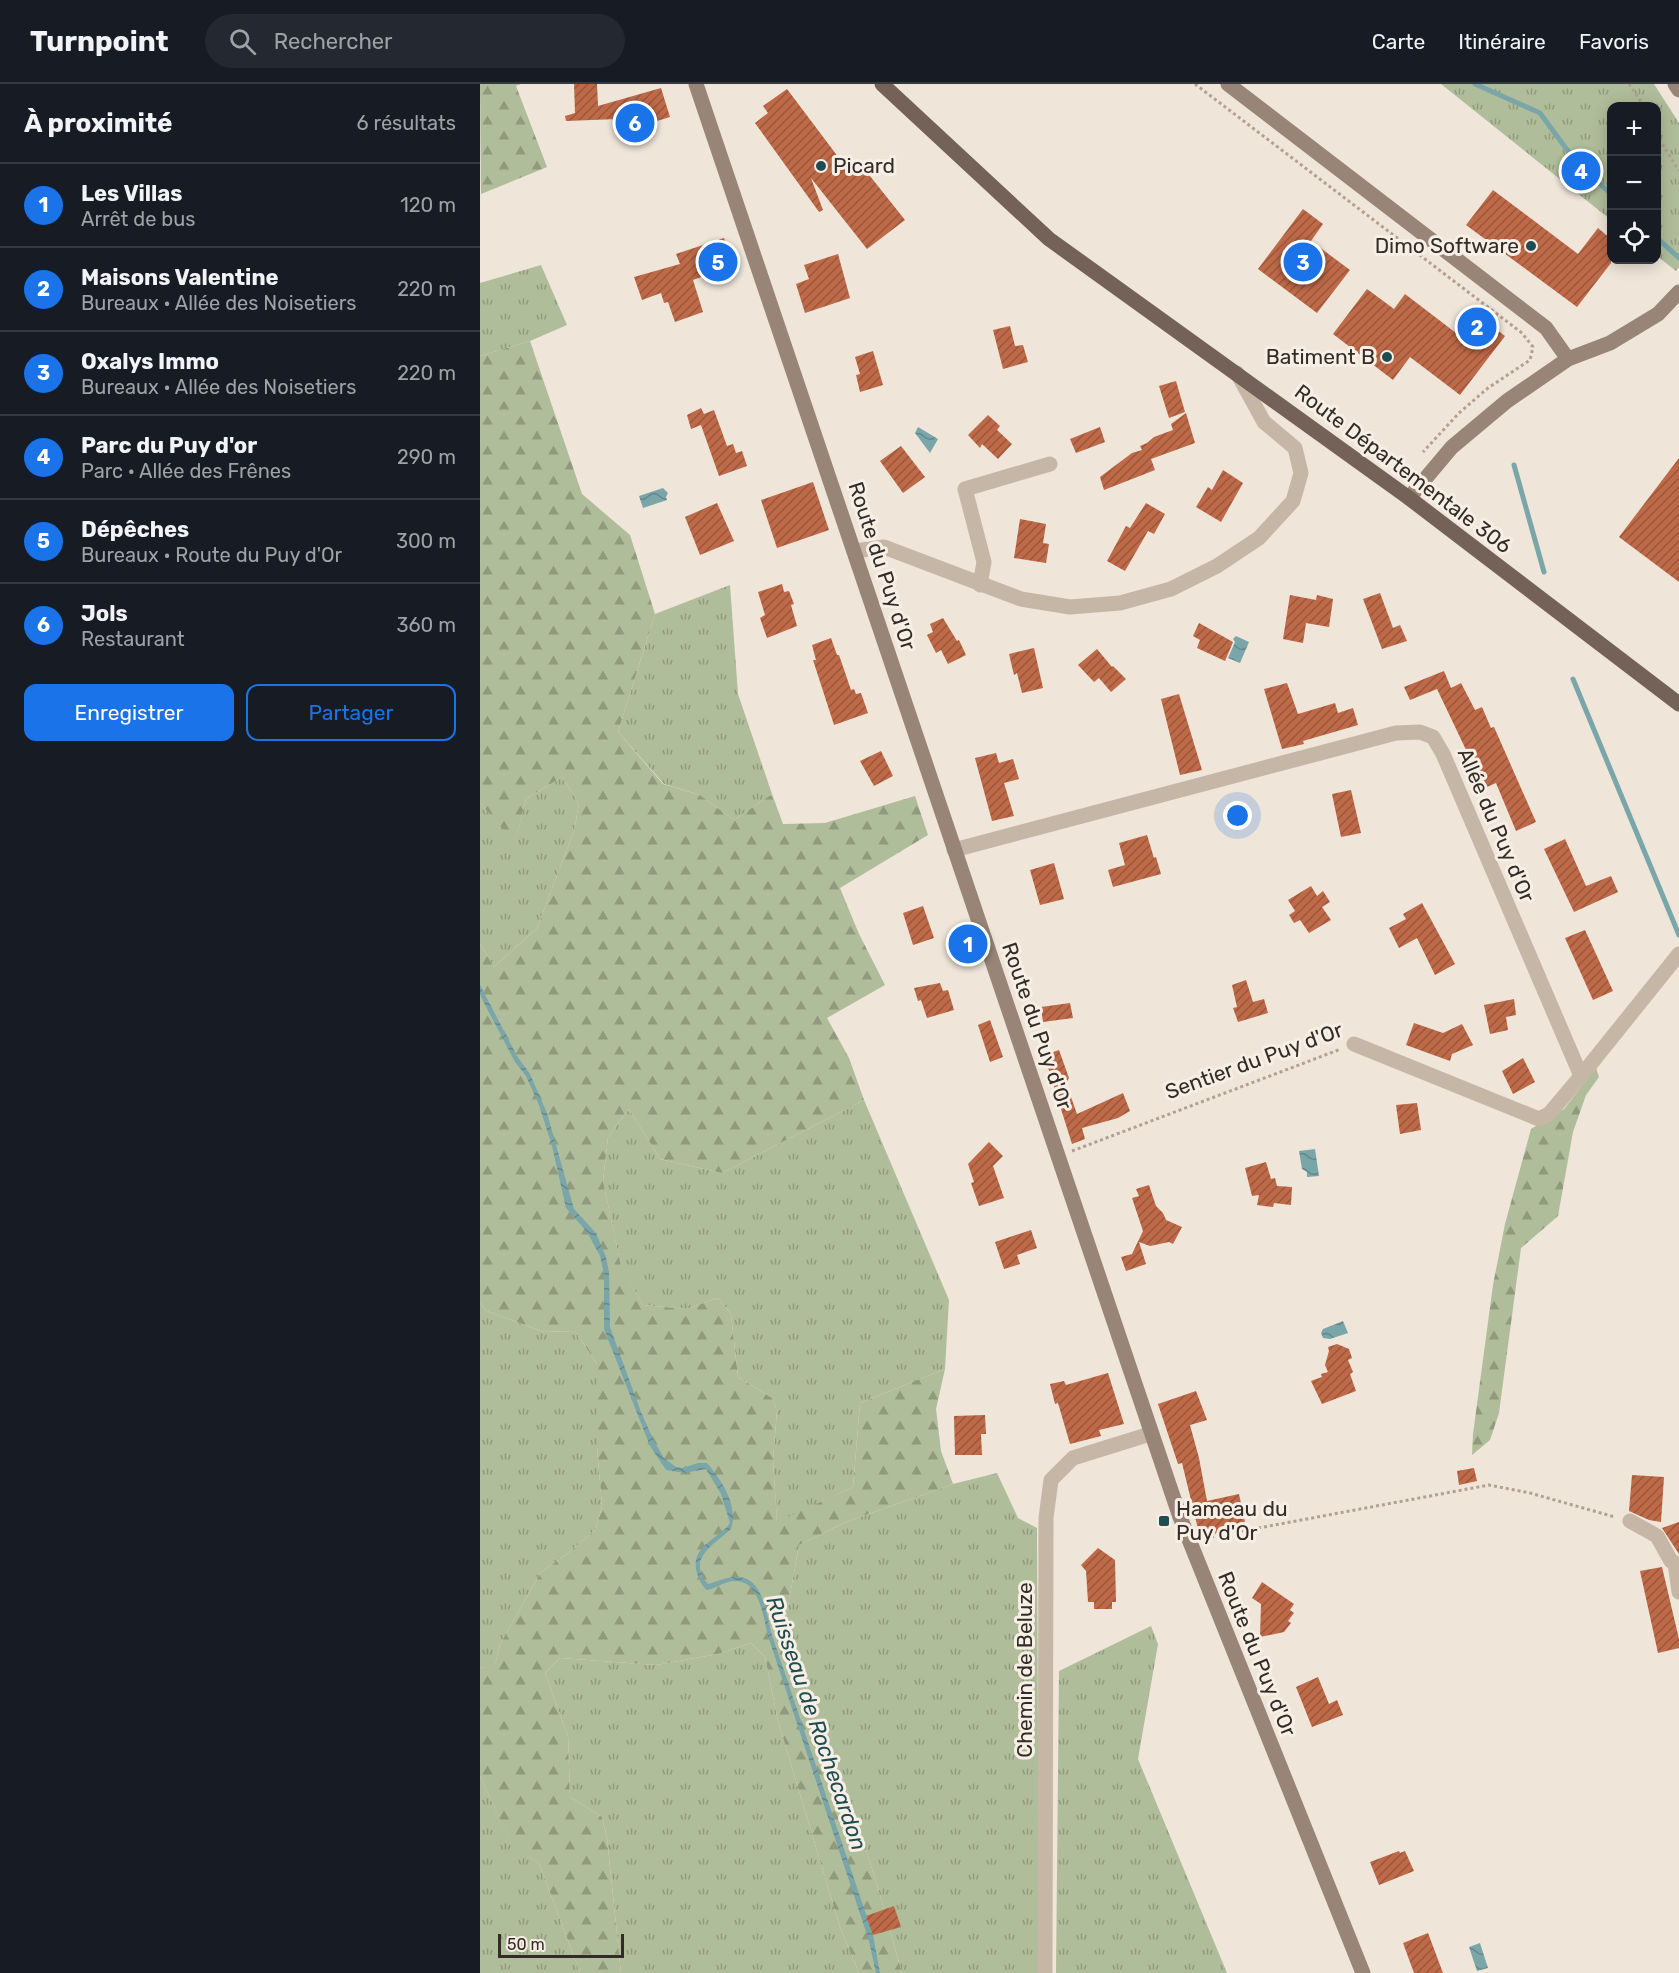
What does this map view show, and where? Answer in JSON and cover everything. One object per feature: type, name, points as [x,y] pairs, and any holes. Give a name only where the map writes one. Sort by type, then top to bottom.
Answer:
[{"type":"main road","name":"Route du Puy d'Or","points":[[696,84],[1059,1155],[1150,1434],[1189,1541],[1363,1973]]},
{"type":"main road","name":"Route Départementale 306","points":[[882,84],[1049,239],[1409,498],[1679,704]]},
{"type":"main road","points":[[1228,84],[1546,328],[1568,359]]},
{"type":"main road","points":[[1675,84],[1679,90]]},
{"type":"main road","points":[[1409,498],[1452,447],[1507,401],[1568,359],[1610,343],[1658,314],[1679,292]]},
{"type":"street","points":[[855,552],[884,547],[1021,599],[1070,607],[1120,603],[1171,589],[1217,566],[1259,538],[1293,501],[1301,472],[1295,448],[1264,422],[1237,373]]},
{"type":"street","points":[[980,585],[984,562],[965,489],[1050,464]]},
{"type":"street","name":"Allée du Puy d'Or","points":[[954,850],[1396,733],[1420,732],[1433,737],[1443,754],[1581,1076]]},
{"type":"street","points":[[1581,1076],[1679,954]]},
{"type":"street","name":"Sentier du Puy d'Or","points":[[1354,1044],[1539,1119],[1549,1114],[1581,1076]]},
{"type":"street","name":"Chemin de Beluze","points":[[1045,1973],[1046,1518],[1052,1480],[1073,1458],[1150,1434]]},
{"type":"street","points":[[1630,1521],[1657,1536],[1671,1561],[1677,1562],[1679,1592]]},
{"type":"path","points":[[1195,84],[1530,341],[1533,347],[1530,360],[1466,406],[1424,452]]},
{"type":"path","points":[[1632,85],[1642,102]]},
{"type":"path","points":[[1661,142],[1679,171]]},
{"type":"path","name":"Sentier du Puy d'Or","points":[[1059,1155],[1354,1044]]},
{"type":"path","points":[[1189,1541],[1489,1485],[1530,1493],[1630,1521]]},
{"type":"green space","points":[[480,84],[521,84],[516,86],[547,167],[481,194]]},
{"type":"green space","points":[[1441,84],[1654,84],[1679,123],[1679,267],[1676,271],[1661,259],[1661,102],[1607,102],[1607,217]]},
{"type":"green space","points":[[541,265],[567,325],[530,341],[480,356],[480,283]]},
{"type":"green space","points":[[530,341],[582,494],[630,535],[655,614],[618,732],[663,784],[700,795],[734,820],[772,794],[783,824],[825,823],[915,796],[928,835],[840,888],[859,934],[885,985],[827,1018],[849,1058],[864,1100],[722,1173],[660,1159],[629,1109],[608,1137],[603,1181],[621,1266],[643,1305],[687,1309],[718,1298],[731,1314],[738,1377],[772,1398],[777,1411],[773,1459],[777,1522],[853,1487],[860,1403],[945,1369],[936,1409],[941,1451],[953,1484],[846,1522],[799,1545],[786,1617],[790,1646],[848,1792],[902,1973],[859,1973],[840,1927],[778,1721],[765,1657],[751,1643],[718,1654],[656,1665],[560,1658],[545,1673],[568,1736],[570,1797],[602,1817],[607,1838],[621,1973],[580,1973],[539,1863],[514,1850],[480,1776],[480,1668],[495,1665],[500,1644],[541,1572],[567,1554],[596,1529],[602,1506],[597,1447],[597,1364],[575,1331],[544,1332],[487,1311],[480,1303],[480,944],[494,967],[537,928],[574,831],[579,804],[562,777],[526,799],[515,842],[480,803],[480,356]]},
{"type":"green space","points":[[730,585],[738,694],[772,794],[734,820],[700,795],[664,784],[618,732],[655,614]]},
{"type":"green space","points":[[562,777],[579,804],[574,831],[537,928],[494,967],[480,944],[480,803],[515,841],[526,799]]},
{"type":"green space","points":[[1596,1068],[1599,1077],[1586,1095],[1573,1132],[1558,1216],[1521,1248],[1499,1413],[1490,1440],[1472,1455],[1493,1285],[1505,1224],[1531,1129],[1564,1109]]},
{"type":"green space","points":[[864,1100],[949,1300],[945,1369],[860,1403],[853,1487],[777,1523],[773,1459],[777,1411],[772,1398],[738,1377],[731,1314],[718,1298],[687,1309],[643,1305],[621,1267],[603,1181],[608,1137],[629,1109],[660,1159],[722,1173]]},
{"type":"green space","points":[[480,1303],[487,1311],[544,1332],[575,1331],[597,1364],[597,1447],[602,1506],[596,1529],[567,1554],[541,1572],[500,1644],[495,1666],[480,1668]]},
{"type":"green space","points":[[997,1473],[1018,1518],[1037,1528],[1039,1973],[902,1973],[848,1792],[790,1646],[786,1617],[799,1545],[846,1522],[953,1484]]},
{"type":"green space","points":[[1151,1626],[1158,1644],[1138,1759],[1227,1973],[1056,1973],[1059,1671]]},
{"type":"green space","points":[[751,1643],[765,1657],[778,1721],[840,1927],[859,1973],[621,1973],[607,1838],[602,1817],[570,1797],[568,1736],[545,1673],[560,1658],[656,1665],[718,1654]]},
{"type":"green space","points":[[480,1776],[514,1849],[539,1863],[580,1973],[480,1973]]},
{"type":"water","points":[[918,427],[938,439],[930,453],[915,433]]},
{"type":"water","points":[[663,488],[668,493],[667,500],[643,508],[639,496]]},
{"type":"water","points":[[1236,636],[1249,642],[1240,663],[1228,658]]},
{"type":"water","points":[[480,985],[517,1056],[530,1074],[547,1113],[574,1209],[596,1233],[606,1257],[609,1272],[610,1327],[654,1441],[664,1458],[676,1467],[707,1463],[718,1477],[731,1502],[733,1520],[731,1529],[710,1547],[701,1559],[702,1575],[708,1584],[732,1577],[745,1578],[758,1589],[873,1935],[880,1973],[876,1973],[869,1941],[768,1636],[759,1601],[749,1586],[742,1582],[733,1581],[707,1590],[698,1576],[696,1559],[699,1553],[730,1523],[721,1494],[706,1469],[684,1473],[666,1470],[650,1446],[604,1329],[604,1274],[600,1256],[587,1232],[566,1208],[552,1146],[539,1105],[526,1076],[515,1062],[483,1001]]},
{"type":"water","points":[[1315,1149],[1319,1176],[1307,1177],[1307,1172],[1302,1169],[1299,1151]]},
{"type":"water","points":[[1343,1321],[1348,1333],[1330,1339],[1323,1338],[1321,1333],[1323,1329]]},
{"type":"water","points":[[1480,1943],[1488,1968],[1477,1971],[1469,1947]]},
{"type":"building","points":[[574,84],[597,84],[598,106],[661,88],[670,117],[621,132],[618,119],[566,121],[565,116],[575,113]]},
{"type":"building","points":[[787,89],[851,174],[862,166],[905,220],[867,249],[811,178],[823,210],[819,212],[755,123],[768,113],[763,106]]},
{"type":"building","name":"Dimo Software","points":[[1493,190],[1578,254],[1598,228],[1607,236],[1607,264],[1610,264],[1577,307],[1466,225]]},
{"type":"building","points":[[1303,209],[1323,224],[1311,241],[1350,270],[1317,313],[1258,269]]},
{"type":"building","points":[[724,238],[732,263],[715,268],[715,272],[693,280],[703,312],[675,322],[668,302],[664,303],[661,293],[642,300],[634,277],[680,264],[676,254]]},
{"type":"building","points":[[838,254],[850,298],[805,313],[796,284],[809,279],[804,265]]},
{"type":"building","points":[[1367,289],[1394,309],[1405,294],[1456,333],[1472,311],[1505,336],[1460,395],[1410,357],[1393,380],[1333,334]]},
{"type":"building","points":[[1010,326],[1015,346],[1023,345],[1028,362],[1003,369],[993,330]]},
{"type":"building","points":[[873,351],[883,385],[860,392],[856,375],[860,374],[855,357]]},
{"type":"building","points":[[1176,381],[1185,412],[1169,418],[1159,386]]},
{"type":"building","points":[[701,408],[704,414],[714,410],[727,446],[733,444],[736,453],[742,451],[747,466],[719,476],[701,425],[691,429],[687,415]]},
{"type":"building","points":[[1186,413],[1195,443],[1151,459],[1155,470],[1104,490],[1100,477],[1132,453],[1142,450],[1140,446],[1154,437],[1173,430],[1171,424]]},
{"type":"building","points":[[988,415],[1000,426],[997,430],[1012,444],[998,459],[982,444],[980,448],[968,435]]},
{"type":"building","points":[[1100,427],[1105,442],[1076,453],[1070,439]]},
{"type":"building","points":[[901,446],[925,477],[903,493],[880,461]]},
{"type":"building","points":[[1679,458],[1679,582],[1619,537]]},
{"type":"building","points":[[1223,470],[1243,483],[1221,522],[1196,507],[1208,487],[1212,490]]},
{"type":"building","points":[[813,482],[829,530],[777,548],[761,500]]},
{"type":"building","points":[[717,503],[734,541],[700,555],[685,517]]},
{"type":"building","points":[[1146,503],[1165,514],[1154,534],[1148,531],[1125,571],[1107,561],[1126,526],[1130,528]]},
{"type":"building","points":[[1020,519],[1046,524],[1043,543],[1049,544],[1046,563],[1014,558]]},
{"type":"building","points":[[782,584],[784,592],[789,591],[794,604],[791,605],[797,626],[767,638],[760,618],[765,615],[758,592]]},
{"type":"building","points":[[1380,593],[1393,628],[1400,625],[1407,641],[1382,649],[1363,599]]},
{"type":"building","points":[[1290,595],[1316,600],[1317,595],[1333,599],[1329,627],[1306,623],[1303,643],[1283,639]]},
{"type":"building","points":[[943,618],[957,641],[959,640],[966,655],[948,664],[941,650],[936,653],[927,635],[933,632],[930,624]]},
{"type":"building","points":[[1199,623],[1233,642],[1225,661],[1197,648],[1200,640],[1193,636]]},
{"type":"building","points":[[831,638],[851,690],[854,689],[856,694],[861,693],[868,713],[834,725],[813,660],[816,660],[812,645]]},
{"type":"building","points":[[1034,648],[1043,688],[1022,693],[1017,673],[1014,675],[1009,654]]},
{"type":"building","points":[[1097,649],[1126,679],[1111,692],[1099,678],[1094,682],[1078,665]]},
{"type":"building","points":[[1444,671],[1451,688],[1461,683],[1475,710],[1482,707],[1491,728],[1494,727],[1536,822],[1516,831],[1496,783],[1487,787],[1472,752],[1468,754],[1437,689],[1410,700],[1404,687]]},
{"type":"building","points":[[1287,683],[1298,714],[1335,703],[1338,713],[1353,708],[1358,725],[1303,741],[1304,744],[1282,749],[1264,689]]},
{"type":"building","points":[[1179,694],[1202,770],[1180,775],[1161,699]]},
{"type":"building","points":[[881,751],[893,776],[874,786],[860,761]]},
{"type":"building","points":[[996,753],[999,763],[1013,759],[1019,779],[1004,783],[1014,816],[992,821],[975,758]]},
{"type":"building","points":[[1351,790],[1361,833],[1341,837],[1332,794]]},
{"type":"building","points":[[1147,835],[1161,874],[1113,887],[1108,870],[1125,865],[1119,843]]},
{"type":"building","points":[[1565,839],[1586,886],[1611,876],[1618,892],[1574,912],[1544,849]]},
{"type":"building","points":[[1054,863],[1064,899],[1040,905],[1030,870]]},
{"type":"building","points":[[1311,886],[1317,896],[1323,891],[1330,902],[1322,907],[1331,920],[1309,933],[1300,920],[1294,923],[1289,915],[1295,911],[1288,900]]},
{"type":"building","points":[[1422,903],[1455,964],[1435,975],[1417,938],[1399,948],[1389,928],[1406,919],[1403,914]]},
{"type":"building","points":[[923,906],[934,938],[913,945],[903,913]]},
{"type":"building","points":[[1585,930],[1613,991],[1593,1000],[1565,938]]},
{"type":"building","points":[[1246,980],[1253,1002],[1264,999],[1268,1013],[1238,1022],[1233,1008],[1237,1007],[1232,985]]},
{"type":"building","points":[[940,983],[943,991],[948,990],[954,1010],[927,1018],[914,988]]},
{"type":"building","points":[[1514,999],[1516,1015],[1506,1017],[1508,1030],[1490,1034],[1484,1005]]},
{"type":"building","points":[[1070,1003],[1073,1018],[1043,1022],[1041,1007]]},
{"type":"building","points":[[990,1020],[1003,1057],[990,1062],[978,1025]]},
{"type":"building","points":[[1414,1023],[1443,1033],[1462,1024],[1473,1045],[1452,1054],[1450,1061],[1406,1045]]},
{"type":"building","points":[[1059,1050],[1069,1078],[1066,1083],[1077,1114],[1123,1093],[1130,1111],[1118,1118],[1082,1128],[1085,1139],[1072,1144],[1044,1055]]},
{"type":"building","points":[[1523,1058],[1535,1082],[1513,1094],[1502,1071]]},
{"type":"building","points":[[1417,1103],[1421,1130],[1400,1134],[1396,1105]]},
{"type":"building","points":[[989,1142],[1003,1156],[993,1166],[1004,1198],[979,1206],[971,1183],[974,1182],[968,1164]]},
{"type":"building","points":[[1266,1162],[1271,1179],[1275,1178],[1277,1186],[1292,1187],[1291,1205],[1274,1203],[1273,1207],[1257,1205],[1259,1195],[1252,1196],[1245,1168]]},
{"type":"building","points":[[1149,1185],[1156,1206],[1166,1220],[1182,1227],[1173,1244],[1169,1242],[1150,1246],[1139,1242],[1146,1264],[1126,1271],[1121,1257],[1132,1254],[1143,1231],[1132,1198],[1139,1196],[1136,1189]]},
{"type":"building","points":[[1031,1230],[1037,1248],[1017,1255],[1020,1264],[1004,1269],[995,1242]]},
{"type":"building","points":[[1337,1344],[1349,1349],[1352,1358],[1348,1360],[1353,1372],[1350,1374],[1356,1391],[1322,1404],[1311,1381],[1328,1372],[1325,1365],[1328,1347]]},
{"type":"building","points":[[1108,1373],[1124,1424],[1099,1430],[1101,1436],[1070,1444],[1050,1384],[1064,1381],[1066,1385]]},
{"type":"building","points":[[1196,1391],[1207,1420],[1190,1425],[1207,1501],[1239,1494],[1246,1527],[1200,1537],[1182,1463],[1178,1464],[1158,1404]]},
{"type":"building","points":[[985,1415],[986,1434],[981,1434],[982,1455],[955,1455],[954,1416]]},
{"type":"building","points":[[1474,1468],[1477,1481],[1459,1485],[1457,1471]]},
{"type":"building","points":[[1632,1475],[1664,1477],[1661,1522],[1649,1520],[1629,1511]]},
{"type":"building","points":[[1679,1522],[1679,1554],[1662,1528]]},
{"type":"building","points":[[1098,1548],[1115,1560],[1116,1602],[1112,1602],[1112,1609],[1094,1609],[1094,1602],[1088,1602],[1086,1571],[1081,1565]]},
{"type":"building","points":[[1662,1567],[1679,1639],[1679,1648],[1658,1653],[1640,1571]]},
{"type":"building","points":[[1262,1582],[1294,1604],[1290,1610],[1294,1613],[1288,1621],[1291,1623],[1284,1632],[1260,1637],[1261,1604],[1252,1598]]},
{"type":"building","points":[[1318,1677],[1329,1704],[1337,1700],[1343,1715],[1312,1727],[1296,1687]]},
{"type":"building","points":[[1399,1851],[1400,1853],[1405,1851],[1414,1871],[1379,1885],[1370,1862]]},
{"type":"building","points":[[894,1906],[901,1927],[873,1935],[866,1916]]},
{"type":"building","points":[[1428,1933],[1443,1973],[1414,1973],[1403,1943]]},
{"type":"waterway","points":[[1475,84],[1540,113],[1576,162],[1607,190]]},
{"type":"waterway","points":[[1661,242],[1679,258]]},
{"type":"waterway","points":[[1514,465],[1544,572]]},
{"type":"waterway","points":[[1573,679],[1679,935]]},
{"type":"place","name":"Jols","points":[[635,123]]},
{"type":"place","name":"Picard","points":[[821,166]]},
{"type":"place","name":"Parc du Puy d'or","points":[[1581,171]]},
{"type":"place","name":"Dimo Software","points":[[1531,246]]},
{"type":"place","name":"Dépêches","points":[[718,262]]},
{"type":"place","name":"Oxalys Immo","points":[[1303,262]]},
{"type":"place","name":"Maisons Valentine","points":[[1477,327]]},
{"type":"place","name":"Batiment B","points":[[1387,357]]},
{"type":"place","name":"Les Villas","points":[[968,944]]},
{"type":"place","name":"Hameau du Puy d'Or","points":[[1164,1521]]},
{"type":"water label","name":"Ruisseau de Rochecardon","points":[[817,1723]]}]
